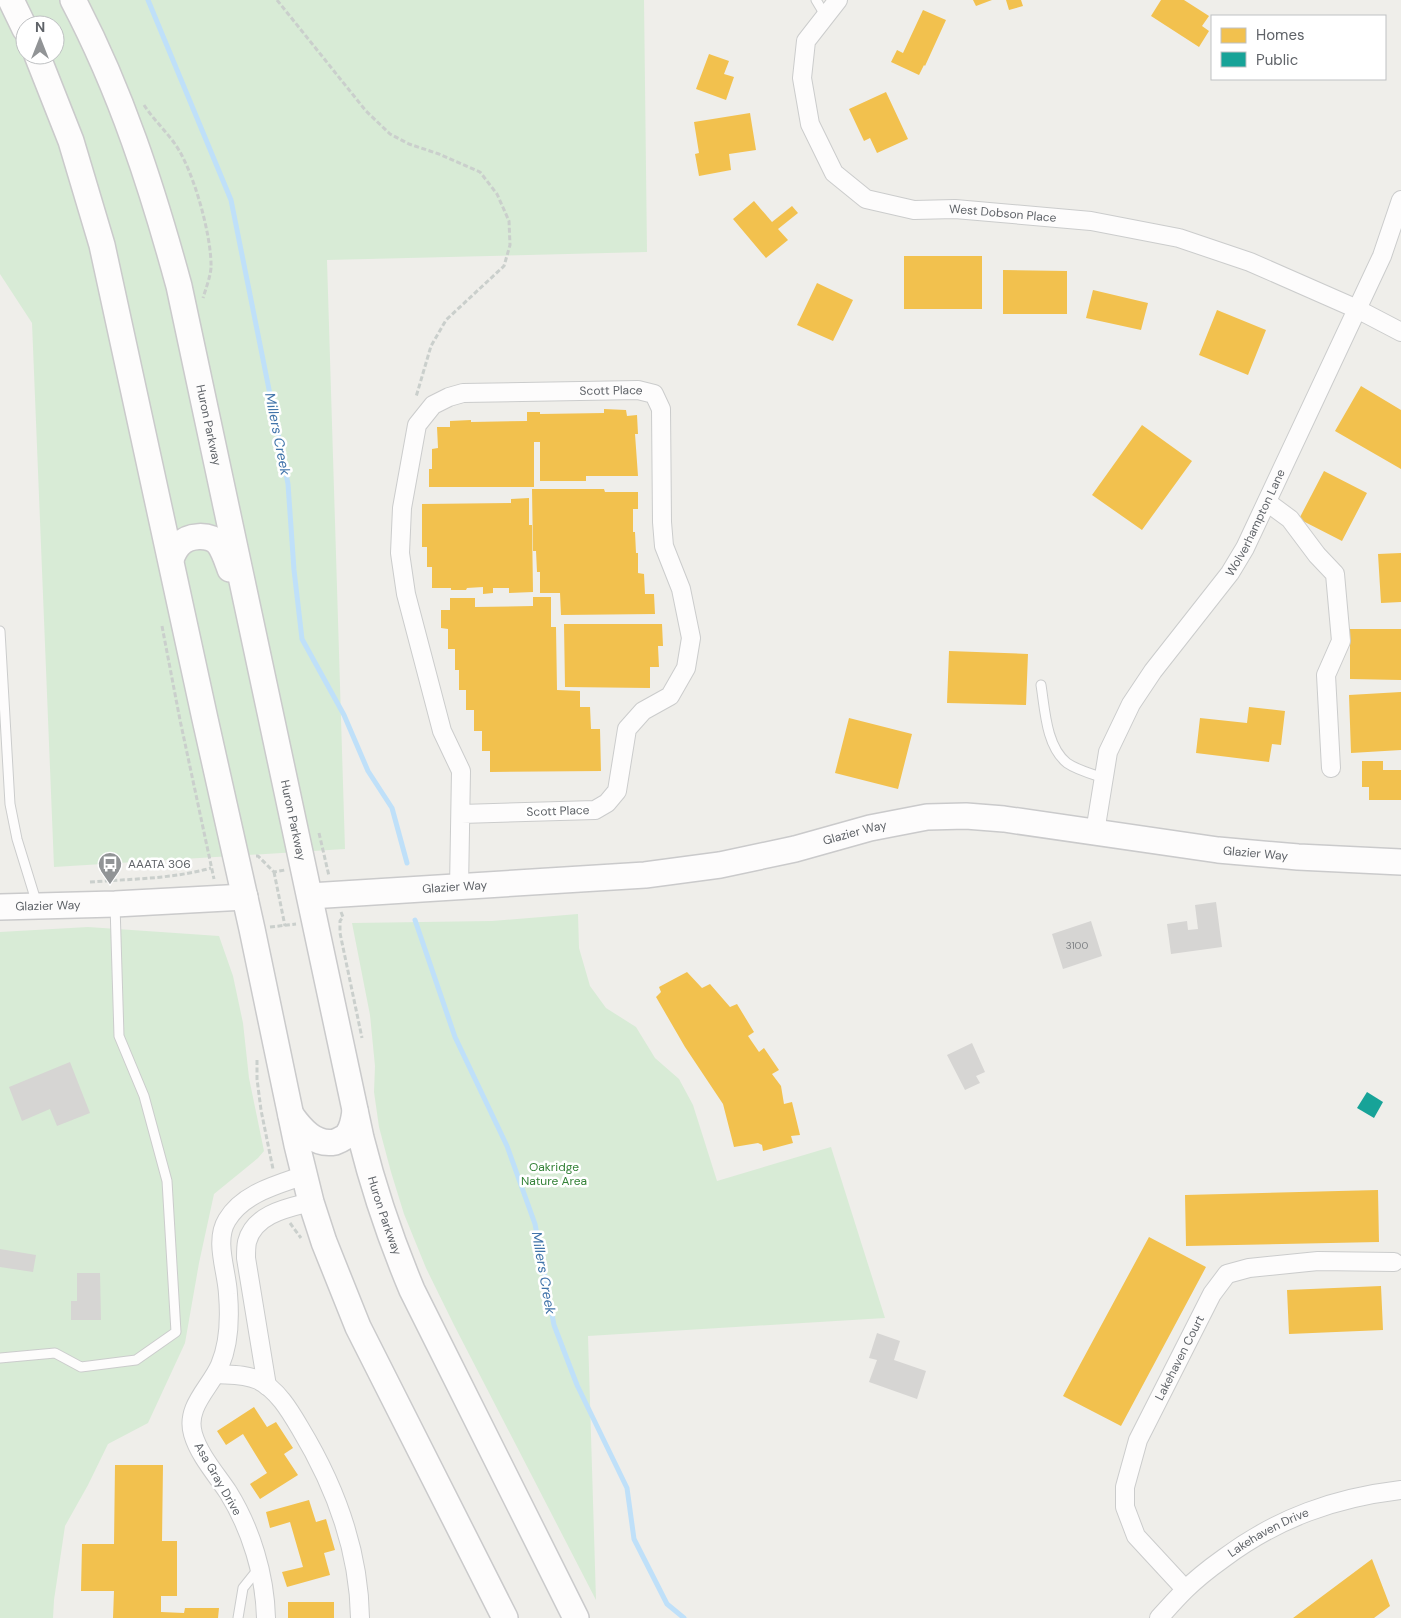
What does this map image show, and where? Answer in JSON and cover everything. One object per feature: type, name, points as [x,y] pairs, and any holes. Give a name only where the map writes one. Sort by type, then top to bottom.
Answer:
[{"type":"main road","points":[[11,0],[18,15]]},
{"type":"main road","name":"Huron Parkway","points":[[74,0],[107,70],[145,167],[162,223],[183,305],[355,1111],[374,1188],[393,1246],[412,1290],[576,1618]]},
{"type":"main road","points":[[40,65],[71,141],[102,245],[311,1202],[327,1250],[358,1327],[505,1618]]},
{"type":"main road","points":[[171,559],[178,545],[190,538],[205,537],[218,543],[223,550],[249,616]]},
{"type":"main road","name":"Glazier Way","points":[[310,896],[645,875],[720,865],[796,848],[870,828],[927,818],[975,817],[1218,850],[1298,857],[1401,862]]},
{"type":"main road","name":"Glazier Way","points":[[0,907],[115,904],[245,897]]},
{"type":"main road","points":[[291,1114],[298,1125],[314,1138],[322,1142],[331,1142],[348,1134],[352,1127],[355,1111]]},
{"type":"street","name":"West Dobson Place","points":[[838,0],[806,41],[802,78],[810,124],[834,173],[866,199],[914,210],[955,209],[1091,221],[1179,238],[1250,262],[1358,309],[1401,332]]},
{"type":"street","name":"Wolverhampton Lane","points":[[1095,832],[1108,752],[1131,704],[1153,671],[1230,573],[1244,548],[1382,256],[1401,200]]},
{"type":"street","name":"Scott Place","points":[[459,888],[461,771],[442,731],[406,594],[400,553],[402,508],[417,425],[433,405],[448,397],[463,393],[638,390],[654,394],[661,409],[664,546],[680,589],[691,638],[686,668],[670,696],[643,711],[627,729],[617,791],[607,803],[595,810],[461,814]]},
{"type":"street","points":[[1267,502],[1290,519],[1317,555],[1335,574],[1341,641],[1326,675],[1330,768]]},
{"type":"street","name":"Asa Gray Drive","points":[[266,1618],[266,1604],[259,1568],[248,1534],[230,1495],[199,1449],[192,1433],[192,1417],[196,1403],[216,1374],[222,1361],[228,1332],[228,1294],[222,1251],[223,1232],[226,1222],[236,1207],[254,1195],[304,1175]]},
{"type":"street","points":[[267,1386],[246,1258],[247,1242],[254,1229],[264,1217],[285,1208],[311,1202]]},
{"type":"street","name":"Lakehaven Court","points":[[1185,1589],[1136,1536],[1125,1507],[1126,1487],[1138,1440],[1212,1294],[1227,1274],[1249,1268],[1318,1261],[1394,1262]]},
{"type":"street","points":[[216,1374],[258,1380],[277,1394],[319,1459],[338,1504],[349,1538],[355,1565],[360,1618]]},
{"type":"street","name":"Lakehaven Drive","points":[[1159,1618],[1185,1589],[1216,1564],[1247,1542],[1282,1522],[1334,1502],[1401,1490]]},
{"type":"lane","points":[[816,0],[825,16]]},
{"type":"lane","points":[[0,631],[10,804],[17,839],[38,906]]},
{"type":"lane","points":[[1041,686],[1048,728],[1055,748],[1067,762],[1104,778]]},
{"type":"lane","points":[[0,1358],[55,1353],[81,1367],[136,1360],[176,1332],[166,1181],[144,1096],[119,1036],[115,904]]},
{"type":"lane","points":[[238,1618],[243,1588],[259,1568]]},
{"type":"path","points":[[277,0],[372,117],[390,134],[409,144],[439,154],[480,172],[497,194],[509,221],[510,245],[504,266],[446,320],[430,346],[416,399],[414,419],[417,425]]},
{"type":"path","points":[[176,145],[186,162],[207,228],[211,269]]},
{"type":"path","points":[[162,625],[213,875]]},
{"type":"path","points":[[324,852],[330,881]]},
{"type":"path","points":[[250,857],[258,856],[274,872],[285,926]]},
{"type":"path","points":[[90,882],[166,876],[211,868]]},
{"type":"path","points":[[274,872],[285,870]]},
{"type":"path","points":[[343,917],[340,922],[340,933],[362,1031]]},
{"type":"path","points":[[270,927],[298,924]]},
{"type":"path","points":[[257,1051],[257,1079],[271,1165]]},
{"type":"green space","points":[[0,0],[644,0],[647,252],[327,260],[345,849],[54,867],[32,323],[0,274]]},
{"type":"green space","name":"Oakridge Nature Area","points":[[578,914],[579,948],[590,986],[606,1008],[636,1027],[655,1058],[679,1079],[693,1105],[717,1181],[831,1147],[885,1318],[588,1336],[596,1600],[454,1325],[426,1268],[404,1214],[379,1127],[374,1092],[375,1066],[370,1015],[352,923],[492,921]]},
{"type":"green space","points":[[88,927],[219,936],[233,976],[243,1023],[249,1078],[264,1151],[214,1194],[199,1263],[185,1343],[148,1423],[108,1444],[65,1526],[53,1618],[0,1618],[0,932]]},
{"type":"building: Homes","points":[[973,0],[992,0],[976,6]]},
{"type":"building: Homes","points":[[1006,0],[1021,0],[1023,6],[1009,10]]},
{"type":"building: Homes","points":[[1161,0],[1184,0],[1209,16],[1202,26],[1209,31],[1199,47],[1151,16]]},
{"type":"building: Homes","points":[[923,10],[946,20],[919,75],[891,62],[897,50],[903,53]]},
{"type":"building: Homes","points":[[709,54],[729,61],[724,74],[734,77],[726,100],[696,89]]},
{"type":"building: Homes","points":[[886,92],[908,139],[877,153],[870,138],[864,141],[849,109]]},
{"type":"building: Homes","points":[[750,113],[756,150],[729,154],[731,170],[699,176],[695,154],[699,153],[694,122]]},
{"type":"building: Homes","points":[[754,201],[772,222],[792,206],[798,213],[778,229],[788,240],[766,258],[733,219]]},
{"type":"building: Homes","points":[[904,256],[982,256],[982,309],[904,309]]},
{"type":"building: Homes","points":[[1003,270],[1067,271],[1067,314],[1003,314]]},
{"type":"building: Homes","points":[[817,283],[853,300],[833,341],[797,325]]},
{"type":"building: Homes","points":[[1093,290],[1148,303],[1141,330],[1086,318]]},
{"type":"building: Homes","points":[[1217,310],[1266,330],[1248,375],[1199,355]]},
{"type":"building: Homes","points":[[1361,386],[1401,410],[1401,469],[1335,431]]},
{"type":"building: Homes","points":[[604,409],[626,410],[627,416],[637,415],[638,434],[635,434],[638,476],[586,476],[586,481],[540,481],[540,442],[534,442],[534,487],[429,487],[429,469],[432,469],[432,449],[438,448],[437,427],[450,427],[450,421],[527,421],[527,412],[540,412],[540,414],[604,413]]},
{"type":"building: Homes","points":[[1142,425],[1192,461],[1142,530],[1092,495]]},
{"type":"building: Homes","points":[[1324,471],[1367,493],[1342,541],[1299,519]]},
{"type":"building: Homes","points":[[532,489],[604,489],[605,492],[638,492],[638,509],[633,509],[633,532],[635,532],[636,553],[638,553],[638,573],[644,574],[645,594],[654,594],[655,614],[561,615],[560,593],[540,593],[540,572],[537,572],[536,551],[533,551]]},
{"type":"building: Homes","points":[[529,498],[529,525],[532,525],[533,592],[509,593],[509,588],[493,588],[493,593],[483,594],[483,587],[467,588],[466,590],[432,588],[432,567],[427,567],[427,547],[422,547],[422,504],[511,503],[511,499]]},
{"type":"building: Homes","points":[[1401,553],[1401,602],[1381,603],[1378,554]]},
{"type":"building: Homes","points":[[533,597],[551,597],[551,627],[556,627],[557,690],[580,691],[580,707],[590,707],[591,729],[600,729],[601,771],[490,772],[490,751],[482,751],[482,731],[474,731],[474,710],[466,710],[466,690],[459,690],[459,670],[455,670],[455,649],[448,649],[448,629],[441,628],[441,610],[450,610],[450,598],[475,598],[475,607],[533,606]]},
{"type":"building: Homes","points":[[564,624],[662,624],[663,646],[658,646],[659,667],[650,667],[650,688],[565,687]]},
{"type":"building: Homes","points":[[1350,629],[1401,629],[1401,680],[1350,679]]},
{"type":"building: Homes","points":[[949,651],[1028,654],[1026,705],[947,703]]},
{"type":"building: Homes","points":[[1401,692],[1401,750],[1351,753],[1349,695]]},
{"type":"building: Homes","points":[[1249,707],[1285,711],[1281,745],[1272,744],[1269,762],[1196,753],[1200,718],[1247,723]]},
{"type":"building: Homes","points":[[849,718],[912,734],[898,789],[835,773]]},
{"type":"building: Homes","points":[[1362,761],[1383,761],[1383,770],[1401,770],[1401,800],[1369,800],[1369,787],[1362,787]]},
{"type":"building: Homes","points":[[687,972],[702,988],[710,984],[730,1007],[737,1004],[754,1032],[748,1036],[759,1052],[764,1048],[779,1070],[772,1074],[781,1086],[784,1104],[792,1102],[800,1135],[791,1136],[793,1143],[763,1151],[762,1145],[758,1143],[734,1147],[723,1104],[685,1047],[656,997],[661,992],[659,987]]},
{"type":"building: Homes","points":[[1378,1190],[1379,1242],[1186,1246],[1185,1195]]},
{"type":"building: Homes","points":[[1149,1237],[1206,1267],[1121,1426],[1063,1396]]},
{"type":"building: Homes","points":[[1381,1286],[1383,1330],[1289,1334],[1287,1290]]},
{"type":"building: Homes","points":[[254,1407],[267,1427],[276,1422],[293,1448],[284,1454],[298,1475],[260,1499],[250,1484],[267,1473],[243,1434],[226,1445],[217,1431]]},
{"type":"building: Homes","points":[[115,1465],[163,1465],[162,1541],[177,1541],[177,1596],[161,1596],[161,1612],[184,1613],[185,1608],[219,1608],[218,1618],[113,1618],[114,1591],[81,1591],[82,1544],[114,1544]]},
{"type":"building: Homes","points":[[309,1500],[316,1522],[326,1519],[335,1550],[324,1553],[330,1575],[287,1587],[282,1572],[303,1567],[290,1522],[270,1528],[266,1512]]},
{"type":"building: Homes","points":[[1372,1559],[1390,1606],[1374,1618],[1293,1618]]},
{"type":"building: Homes","points":[[288,1602],[334,1602],[334,1618],[288,1618]]},
{"type":"building: Public","points":[[1367,1092],[1383,1102],[1374,1118],[1357,1108]]},
{"type":"building: Other","points":[[1216,902],[1222,947],[1171,954],[1167,924],[1187,921],[1188,930],[1198,929],[1195,905]]},
{"type":"building: Other","points":[[1091,921],[1102,956],[1063,969],[1052,934]]},
{"type":"building: Other","points":[[972,1043],[985,1072],[976,1076],[980,1083],[965,1090],[947,1055]]},
{"type":"building: Other","points":[[70,1062],[90,1113],[57,1126],[50,1109],[22,1121],[9,1087]]},
{"type":"building: Other","points":[[0,1249],[36,1255],[33,1272],[0,1267]]},
{"type":"building: Other","points":[[77,1273],[100,1273],[101,1320],[71,1320],[71,1301],[77,1301]]},
{"type":"building: Other","points":[[877,1333],[900,1341],[894,1360],[926,1371],[917,1399],[869,1382],[877,1360],[869,1358]]},
{"type":"waterway","name":"Millers Creek","points":[[148,0],[231,200],[288,484],[294,570],[302,639],[344,715],[368,771],[392,808],[407,863]]},
{"type":"waterway","name":"Millers Creek","points":[[415,920],[455,1037],[507,1146],[535,1224],[554,1325],[577,1385],[627,1488],[634,1539],[667,1604],[684,1618]]},
{"type":"place","name":"AAATA 306","points":[[110,885]]}]
